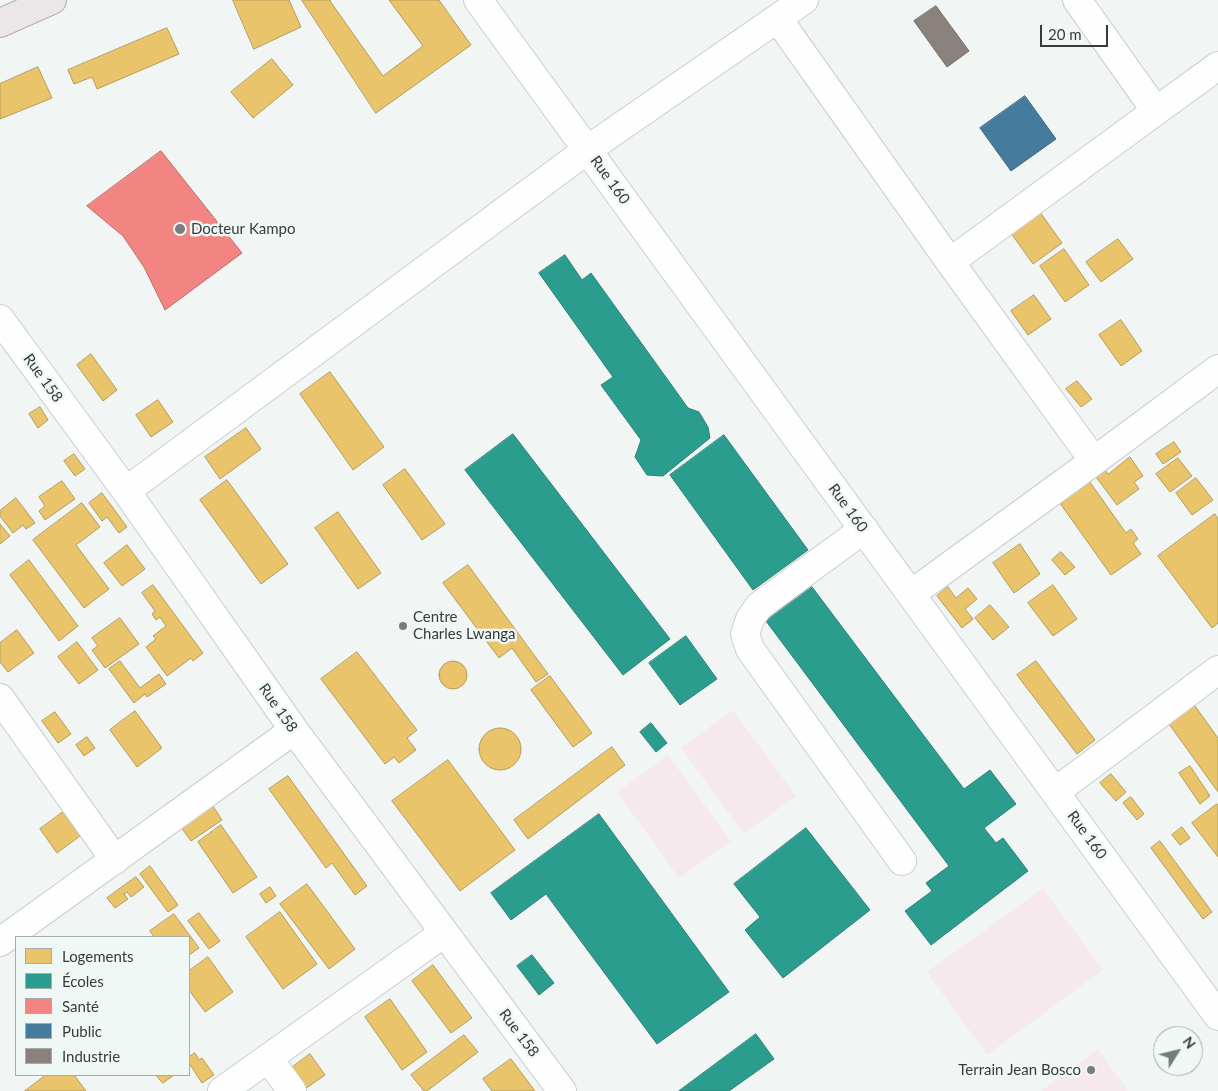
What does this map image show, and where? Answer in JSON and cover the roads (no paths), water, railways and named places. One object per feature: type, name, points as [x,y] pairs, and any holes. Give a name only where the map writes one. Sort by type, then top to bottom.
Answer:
[{"type":"main road","points":[[0,23],[52,0]]},
{"type":"street","name":"Rue 160","points":[[478,0],[1218,1016]]},
{"type":"street","points":[[126,491],[588,150],[804,0]]},
{"type":"street","points":[[1078,0],[1156,110]]},
{"type":"street","points":[[778,19],[1094,461]]},
{"type":"street","points":[[950,262],[1218,66]]},
{"type":"street","name":"Rue 158","points":[[0,319],[126,491],[294,730],[562,1091]]},
{"type":"street","points":[[911,594],[1218,369]]},
{"type":"street","points":[[864,529],[759,606],[750,619],[745,634],[750,649],[902,861]]},
{"type":"street","points":[[1055,792],[1218,670]]},
{"type":"street","points":[[0,698],[115,860]]},
{"type":"street","points":[[0,942],[294,730]]},
{"type":"street","points":[[222,1091],[444,933]]},
{"type":"street","points":[[268,1058],[292,1091]]},
{"type":"place","name":"Docteur Kampo","points":[[180,229]]},
{"type":"place","name":"Centre Charles Lwanga","points":[[403,626]]},
{"type":"place","name":"Terrain Jean Bosco","points":[[1091,1070]]}]
